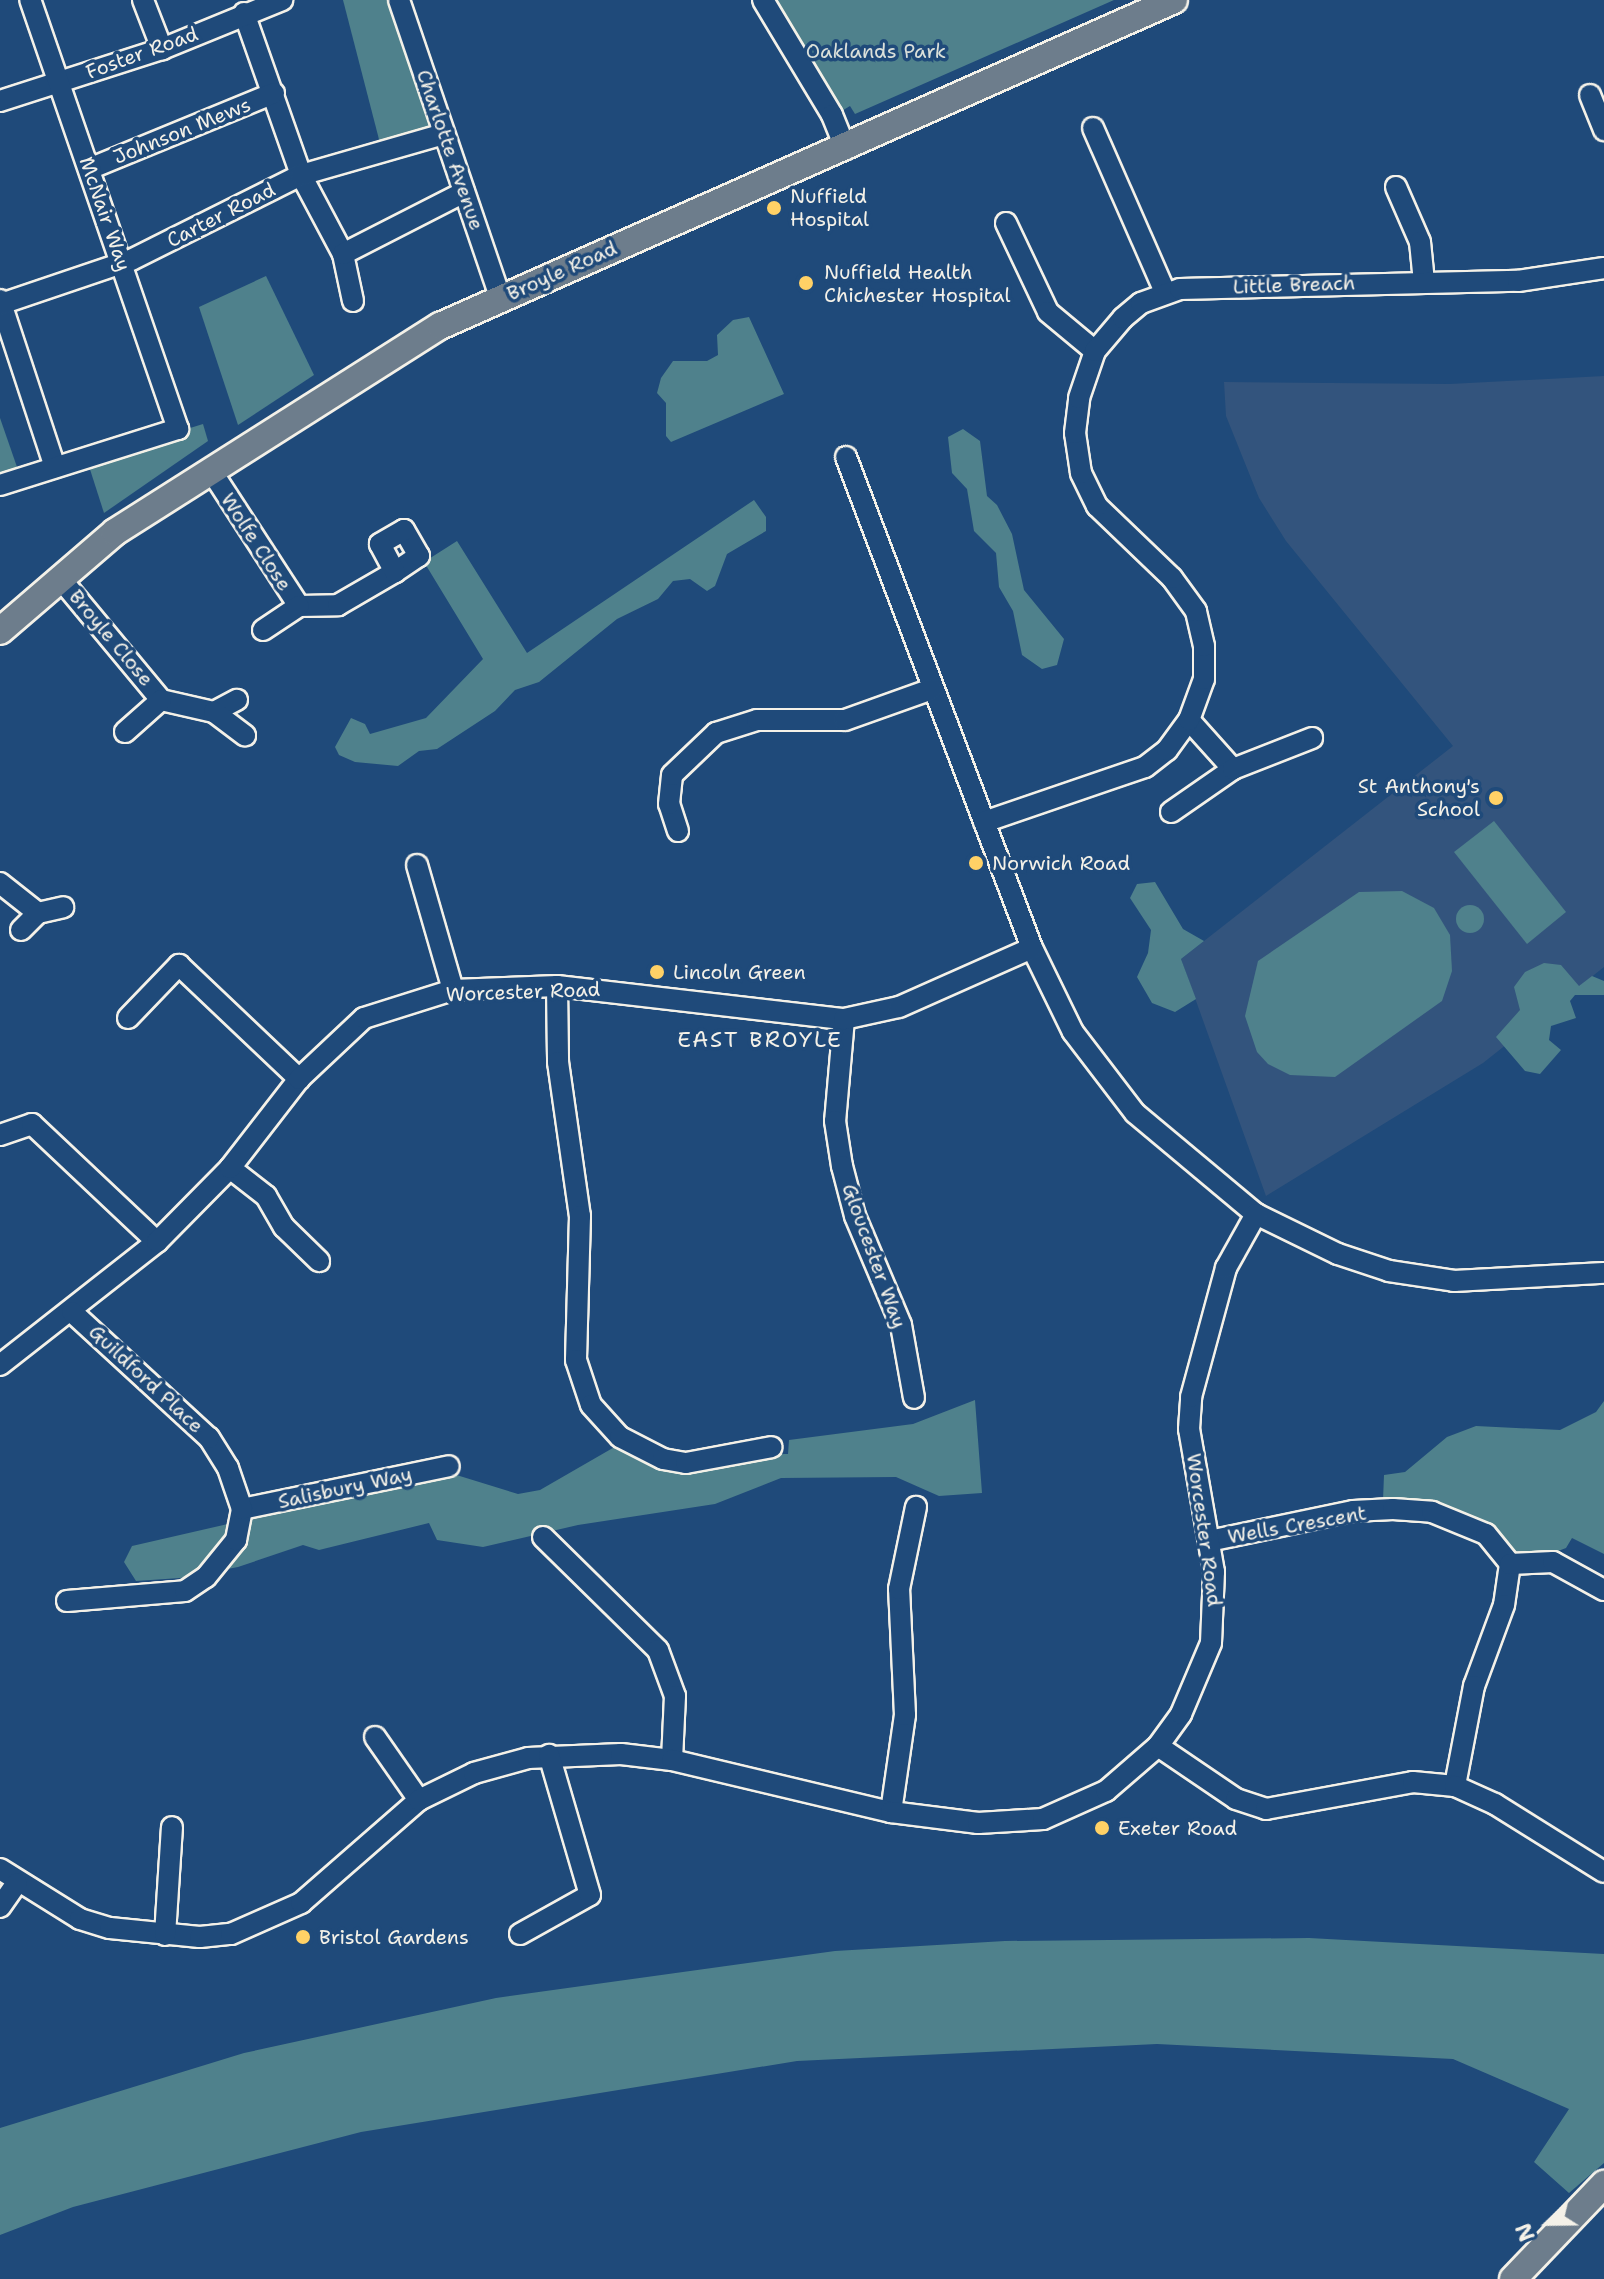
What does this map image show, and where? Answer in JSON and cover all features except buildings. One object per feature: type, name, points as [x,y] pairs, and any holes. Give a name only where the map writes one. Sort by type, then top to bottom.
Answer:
[{"type":"main road","name":"Broyle Road","points":[[4,618],[115,532],[389,355],[501,299],[846,149],[1174,0]]},
{"type":"main road","points":[[1513,2279],[1604,2184]]},
{"type":"street","name":"McNair Way","points":[[30,0],[178,429],[55,467]]},
{"type":"street","points":[[143,0],[162,49]]},
{"type":"street","name":"Foster Road","points":[[0,101],[162,49],[282,0]]},
{"type":"street","name":"Charlotte Avenue","points":[[399,0],[501,299]]},
{"type":"street","points":[[763,0],[832,115],[846,149]]},
{"type":"street","name":"Johnson Mews","points":[[244,13],[301,175],[343,254],[353,301]]},
{"type":"street","name":"Johnson Mews","points":[[89,169],[274,93]]},
{"type":"street","points":[[1590,95],[1604,130]]},
{"type":"street","points":[[1093,128],[1165,292]]},
{"type":"street","name":"Carter Road","points":[[1,302],[123,263],[301,175],[444,134]]},
{"type":"street","points":[[1396,187],[1420,242],[1424,282]]},
{"type":"street","points":[[343,254],[464,192]]},
{"type":"street","points":[[1006,223],[1048,312],[1095,351]]},
{"type":"street","name":"Little Breach","points":[[984,822],[1145,767],[1167,750],[1189,720],[1204,679],[1204,646],[1196,611],[1172,578],[1097,506],[1081,473],[1075,433],[1079,398],[1095,351],[1123,318],[1165,292],[1279,283],[1518,281],[1604,268]]},
{"type":"street","points":[[0,485],[55,467],[1,302]]},
{"type":"street","points":[[846,457],[1032,948],[1073,1032],[1117,1093],[1160,1137],[1256,1214],[1338,1254],[1429,1278],[1485,1283],[1604,1273]]},
{"type":"street","name":"Wolfe Close","points":[[210,469],[299,606],[338,605],[395,572]]},
{"type":"street","name":"Broyle Close","points":[[59,577],[161,700],[214,712]]},
{"type":"street","points":[[263,630],[299,606]]},
{"type":"street","points":[[678,831],[669,804],[672,775],[716,733],[757,720],[845,720],[932,689]]},
{"type":"street","name":"Broyle Close","points":[[125,732],[161,700]]},
{"type":"street","points":[[237,700],[214,712],[245,735]]},
{"type":"street","points":[[1189,720],[1233,769]]},
{"type":"street","points":[[1171,812],[1233,769],[1312,738]]},
{"type":"street","points":[[417,865],[453,990]]},
{"type":"street","points":[[0,883],[38,913]]},
{"type":"street","points":[[21,930],[38,913],[63,907]]},
{"type":"street","name":"Worcester Road","points":[[0,1365],[72,1312],[157,1242],[230,1168],[299,1079],[364,1018],[453,990],[557,986],[844,1019],[899,1007],[1032,948]]},
{"type":"street","points":[[128,1018],[179,965],[299,1079]]},
{"type":"street","points":[[557,986],[558,1062],[580,1216],[576,1360],[591,1405],[620,1437],[663,1459],[686,1463],[772,1447]]},
{"type":"street","name":"Gloucester Way","points":[[844,1019],[835,1121],[842,1166],[855,1216],[901,1325],[914,1398]]},
{"type":"street","points":[[0,1135],[32,1124],[157,1242]]},
{"type":"street","points":[[230,1168],[266,1196],[284,1227],[319,1261]]},
{"type":"street","name":"Worcester Road","points":[[0,1869],[17,1883],[80,1919],[165,1935],[231,1934],[279,1915],[329,1882],[419,1800],[489,1768],[549,1755],[672,1760],[891,1812],[978,1823],[1043,1819],[1106,1791],[1158,1746],[1181,1714],[1211,1643],[1216,1604],[1209,1541],[1189,1429],[1191,1397],[1226,1268],[1256,1214]]},
{"type":"street","name":"Guildford Place","points":[[72,1312],[209,1438],[228,1468],[242,1509]]},
{"type":"street","name":"Salisbury Way","points":[[242,1509],[449,1466]]},
{"type":"street","points":[[891,1812],[905,1715],[899,1589],[916,1507]]},
{"type":"street","points":[[67,1601],[185,1591],[206,1577],[236,1540],[242,1509]]},
{"type":"street","name":"Wells Crescent","points":[[1209,1541],[1353,1511],[1406,1510],[1432,1512],[1486,1534],[1510,1564]]},
{"type":"street","points":[[543,1537],[644,1631],[658,1650],[675,1696],[672,1760]]},
{"type":"street","points":[[1455,1786],[1474,1686],[1504,1605],[1510,1564],[1553,1562],[1604,1590]]},
{"type":"street","points":[[375,1737],[419,1800]]},
{"type":"street","points":[[1158,1746],[1236,1799],[1266,1809],[1413,1782],[1455,1786],[1495,1804],[1604,1872]]},
{"type":"street","points":[[520,1934],[590,1895],[549,1755]]},
{"type":"street","points":[[165,1935],[172,1827]]},
{"type":"street","points":[[0,1907],[17,1883]]},
{"type":"shaded area","name":"St Anthony's School","points":[[1604,376],[1604,967],[1483,1063],[1266,1196],[1181,959],[1453,746],[1286,541],[1259,498],[1226,416],[1224,382],[1450,384]]},
{"type":"green space","points":[[343,0],[391,0],[434,131],[382,151]]},
{"type":"green space","name":"Oaklands Park","points":[[766,0],[1114,0],[855,114],[850,106],[835,115]]},
{"type":"green space","points":[[266,276],[314,375],[238,425],[199,307]]},
{"type":"green space","points":[[749,317],[784,394],[671,442],[666,436],[666,403],[657,393],[661,378],[673,361],[707,361],[718,355],[717,335],[733,320]]},
{"type":"green space","points":[[0,418],[17,467],[0,473]]},
{"type":"green space","points":[[203,424],[208,441],[104,513],[87,460]]},
{"type":"green space","points":[[963,429],[980,441],[987,496],[997,505],[1012,534],[1024,590],[1064,639],[1057,665],[1042,669],[1022,655],[1013,611],[999,587],[996,553],[974,531],[967,489],[952,473],[948,437]]},
{"type":"green space","points":[[754,500],[766,517],[766,531],[727,554],[715,586],[707,591],[690,579],[673,581],[658,599],[617,619],[539,682],[515,690],[495,711],[437,749],[419,751],[398,766],[355,762],[339,755],[335,747],[351,718],[365,724],[370,734],[426,718],[483,659],[424,562],[457,541],[527,653]]},
{"type":"green space","points":[[1494,821],[1566,912],[1527,944],[1454,852]]},
{"type":"green space","points":[[1155,882],[1183,929],[1204,941],[1181,959],[1196,999],[1175,1012],[1152,1003],[1137,977],[1148,953],[1151,930],[1130,898],[1137,884]]},
{"type":"green space","points":[[1402,891],[1434,908],[1450,935],[1452,971],[1442,1001],[1335,1077],[1290,1075],[1268,1064],[1257,1052],[1245,1016],[1258,961],[1359,892]]},
{"type":"green space","points":[[1470,905],[1480,909],[1484,919],[1480,929],[1470,933],[1460,929],[1456,919],[1460,909]]},
{"type":"green space","points":[[1544,963],[1561,965],[1579,986],[1592,976],[1604,981],[1604,995],[1575,995],[1570,1001],[1576,1018],[1551,1026],[1549,1040],[1561,1050],[1540,1074],[1525,1071],[1496,1037],[1520,1010],[1514,987],[1525,972]]},
{"type":"green space","points":[[975,1400],[982,1493],[939,1496],[896,1477],[781,1478],[715,1504],[578,1525],[483,1547],[437,1540],[429,1523],[319,1550],[303,1545],[238,1567],[180,1578],[136,1581],[124,1562],[132,1546],[450,1473],[518,1494],[540,1490],[618,1445],[637,1456],[788,1454],[789,1440],[913,1424]]},
{"type":"green space","points":[[1604,1401],[1604,1554],[1572,1538],[1566,1548],[1553,1553],[1516,1553],[1489,1527],[1383,1500],[1384,1475],[1405,1472],[1447,1437],[1476,1426],[1560,1430],[1596,1412]]},
{"type":"green space","points":[[1309,1938],[1604,1954],[1604,2163],[1569,2193],[1534,2162],[1569,2109],[1453,2059],[1157,2044],[797,2061],[361,2132],[73,2207],[0,2235],[0,2128],[244,2053],[496,1998],[835,1951],[1005,1941]]},
{"type":"place","name":"Nuffield Hospital","points":[[774,208]]},
{"type":"place","name":"Nuffield Health Chichester Hospital","points":[[806,283]]},
{"type":"place","name":"St Anthony's School","points":[[1496,798]]},
{"type":"place","name":"Norwich Road","points":[[976,863]]},
{"type":"place","name":"Lincoln Green","points":[[657,972]]},
{"type":"place","name":"Exeter Road","points":[[1102,1828]]},
{"type":"place","name":"Bristol Gardens","points":[[303,1937]]},
{"type":"district","name":"EAST BROYLE","points":[[760,1040]]}]
